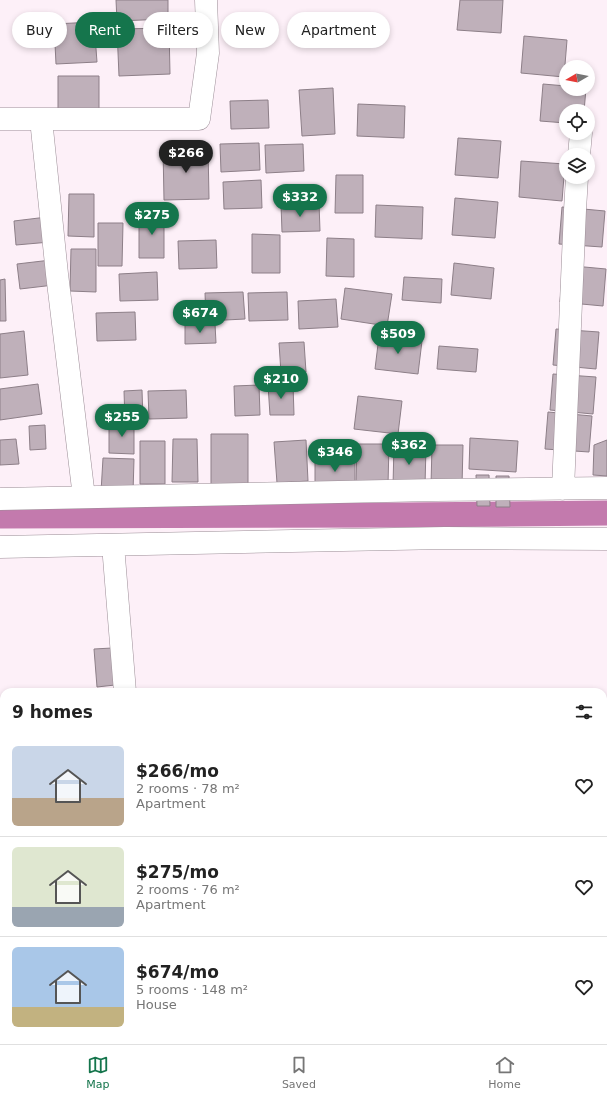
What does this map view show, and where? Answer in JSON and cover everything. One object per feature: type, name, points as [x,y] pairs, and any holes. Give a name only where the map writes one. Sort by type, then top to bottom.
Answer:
[{"type":"street","points":[[0,120],[199,119],[208,53],[206,0]]},
{"type":"street","points":[[41,119],[57,274],[84,497]]},
{"type":"street","points":[[563,489],[577,184]]},
{"type":"street","points":[[0,499],[607,488]]},
{"type":"street","points":[[0,547],[445,538],[607,538]]},
{"type":"street","points":[[113,545],[125,688]]},
{"type":"building","points":[[116,0],[168,0],[168,12],[143,12],[143,20],[135,20],[135,12],[117,12]]},
{"type":"building","points":[[460,0],[503,0],[501,33],[457,30]]},
{"type":"building","points":[[67,23],[75,23],[75,48],[96,48],[97,62],[56,64],[55,48],[67,48]]},
{"type":"building","points":[[143,28],[143,48],[169,48],[170,74],[119,76],[118,48],[135,48],[135,29]]},
{"type":"building","points":[[524,36],[567,40],[565,60],[559,60],[559,77],[521,73]]},
{"type":"building","points":[[58,76],[99,76],[99,115],[58,115]]},
{"type":"building","points":[[543,84],[559,85],[559,96],[585,96],[585,104],[559,104],[559,122],[540,121]]},
{"type":"building","points":[[333,88],[335,134],[302,136],[299,90]]},
{"type":"building","points":[[268,100],[269,128],[231,129],[230,101]]},
{"type":"building","points":[[358,104],[405,106],[404,138],[357,136]]},
{"type":"building","points":[[458,138],[501,141],[498,178],[455,175]]},
{"type":"building","points":[[259,143],[260,170],[221,172],[220,144]]},
{"type":"building","points":[[303,144],[304,171],[266,173],[265,145]]},
{"type":"building","points":[[208,147],[209,199],[164,200],[163,148]]},
{"type":"building","points":[[521,161],[559,164],[559,184],[563,184],[562,201],[519,197]]},
{"type":"building","points":[[336,175],[363,175],[363,213],[335,213]]},
{"type":"building","points":[[261,180],[262,208],[224,209],[223,182]]},
{"type":"building","points":[[69,194],[94,194],[94,237],[68,236]]},
{"type":"building","points":[[455,198],[498,202],[495,238],[452,235]]},
{"type":"building","points":[[319,203],[320,231],[282,232],[281,204]]},
{"type":"building","points":[[376,205],[423,207],[422,239],[375,237]]},
{"type":"building","points":[[562,207],[605,211],[602,247],[559,244]]},
{"type":"building","points":[[139,215],[164,215],[164,258],[139,258]]},
{"type":"building","points":[[47,217],[50,242],[16,245],[14,221]]},
{"type":"building","points":[[98,223],[123,223],[122,266],[98,266]]},
{"type":"building","points":[[252,234],[280,235],[280,273],[252,273]]},
{"type":"building","points":[[327,238],[354,239],[354,277],[326,276]]},
{"type":"building","points":[[216,240],[217,268],[179,269],[178,241]]},
{"type":"building","points":[[71,249],[96,249],[96,292],[70,291]]},
{"type":"building","points":[[51,260],[54,285],[20,289],[17,264]]},
{"type":"building","points":[[454,263],[494,268],[491,299],[451,295]]},
{"type":"building","points":[[563,265],[606,269],[603,306],[560,302]]},
{"type":"building","points":[[157,272],[158,300],[120,301],[119,274]]},
{"type":"building","points":[[404,277],[442,279],[441,303],[402,300]]},
{"type":"building","points":[[5,279],[6,321],[0,321],[0,280]]},
{"type":"building","points":[[345,288],[392,294],[387,326],[341,319]]},
{"type":"building","points":[[243,292],[245,319],[206,321],[205,293]]},
{"type":"building","points":[[287,292],[288,320],[249,321],[248,293]]},
{"type":"building","points":[[336,299],[338,327],[299,329],[298,301]]},
{"type":"building","points":[[135,312],[136,340],[97,341],[96,313]]},
{"type":"building","points":[[215,324],[216,343],[185,344],[185,325]]},
{"type":"building","points":[[556,329],[599,332],[596,369],[553,365]]},
{"type":"building","points":[[24,331],[28,375],[0,378],[0,334]]},
{"type":"building","points":[[379,336],[422,341],[418,374],[375,369]]},
{"type":"building","points":[[304,342],[306,372],[281,373],[279,343]]},
{"type":"building","points":[[439,346],[478,349],[476,372],[437,369]]},
{"type":"building","points":[[553,374],[596,377],[593,414],[550,410]]},
{"type":"building","points":[[38,384],[42,414],[0,420],[0,389]]},
{"type":"building","points":[[293,384],[294,415],[270,415],[268,385]]},
{"type":"building","points":[[259,385],[260,415],[235,416],[234,386]]},
{"type":"building","points":[[142,390],[143,420],[125,421],[124,391]]},
{"type":"building","points":[[186,390],[187,418],[149,419],[148,391]]},
{"type":"building","points":[[358,396],[402,401],[398,434],[354,429]]},
{"type":"building","points":[[548,412],[592,416],[589,452],[545,449]]},
{"type":"building","points":[[109,423],[134,423],[134,454],[109,453]]},
{"type":"building","points":[[45,425],[46,449],[30,450],[29,426]]},
{"type":"building","points":[[211,434],[248,434],[248,485],[211,485]]},
{"type":"building","points":[[470,438],[518,441],[516,472],[469,469]]},
{"type":"building","points":[[16,439],[19,464],[0,465],[0,440]]},
{"type":"building","points":[[173,439],[197,439],[198,482],[172,482]]},
{"type":"building","points":[[306,440],[308,481],[277,483],[274,442]]},
{"type":"building","points":[[607,440],[607,476],[593,475],[594,445]]},
{"type":"building","points":[[140,441],[165,441],[165,484],[140,484]]},
{"type":"building","points":[[357,444],[389,444],[388,485],[356,484]]},
{"type":"building","points":[[394,445],[426,446],[425,486],[393,486]]},
{"type":"building","points":[[432,445],[463,445],[462,486],[431,486]]},
{"type":"building","points":[[315,457],[355,457],[355,489],[315,489]]},
{"type":"building","points":[[103,458],[134,459],[133,493],[101,492]]},
{"type":"building","points":[[476,475],[489,475],[490,506],[477,506]]},
{"type":"building","points":[[496,476],[509,476],[510,507],[496,507]]},
{"type":"building","points":[[112,648],[115,685],[97,687],[94,649]]},
{"type":"waterway","points":[[0,516],[607,513]]}]
